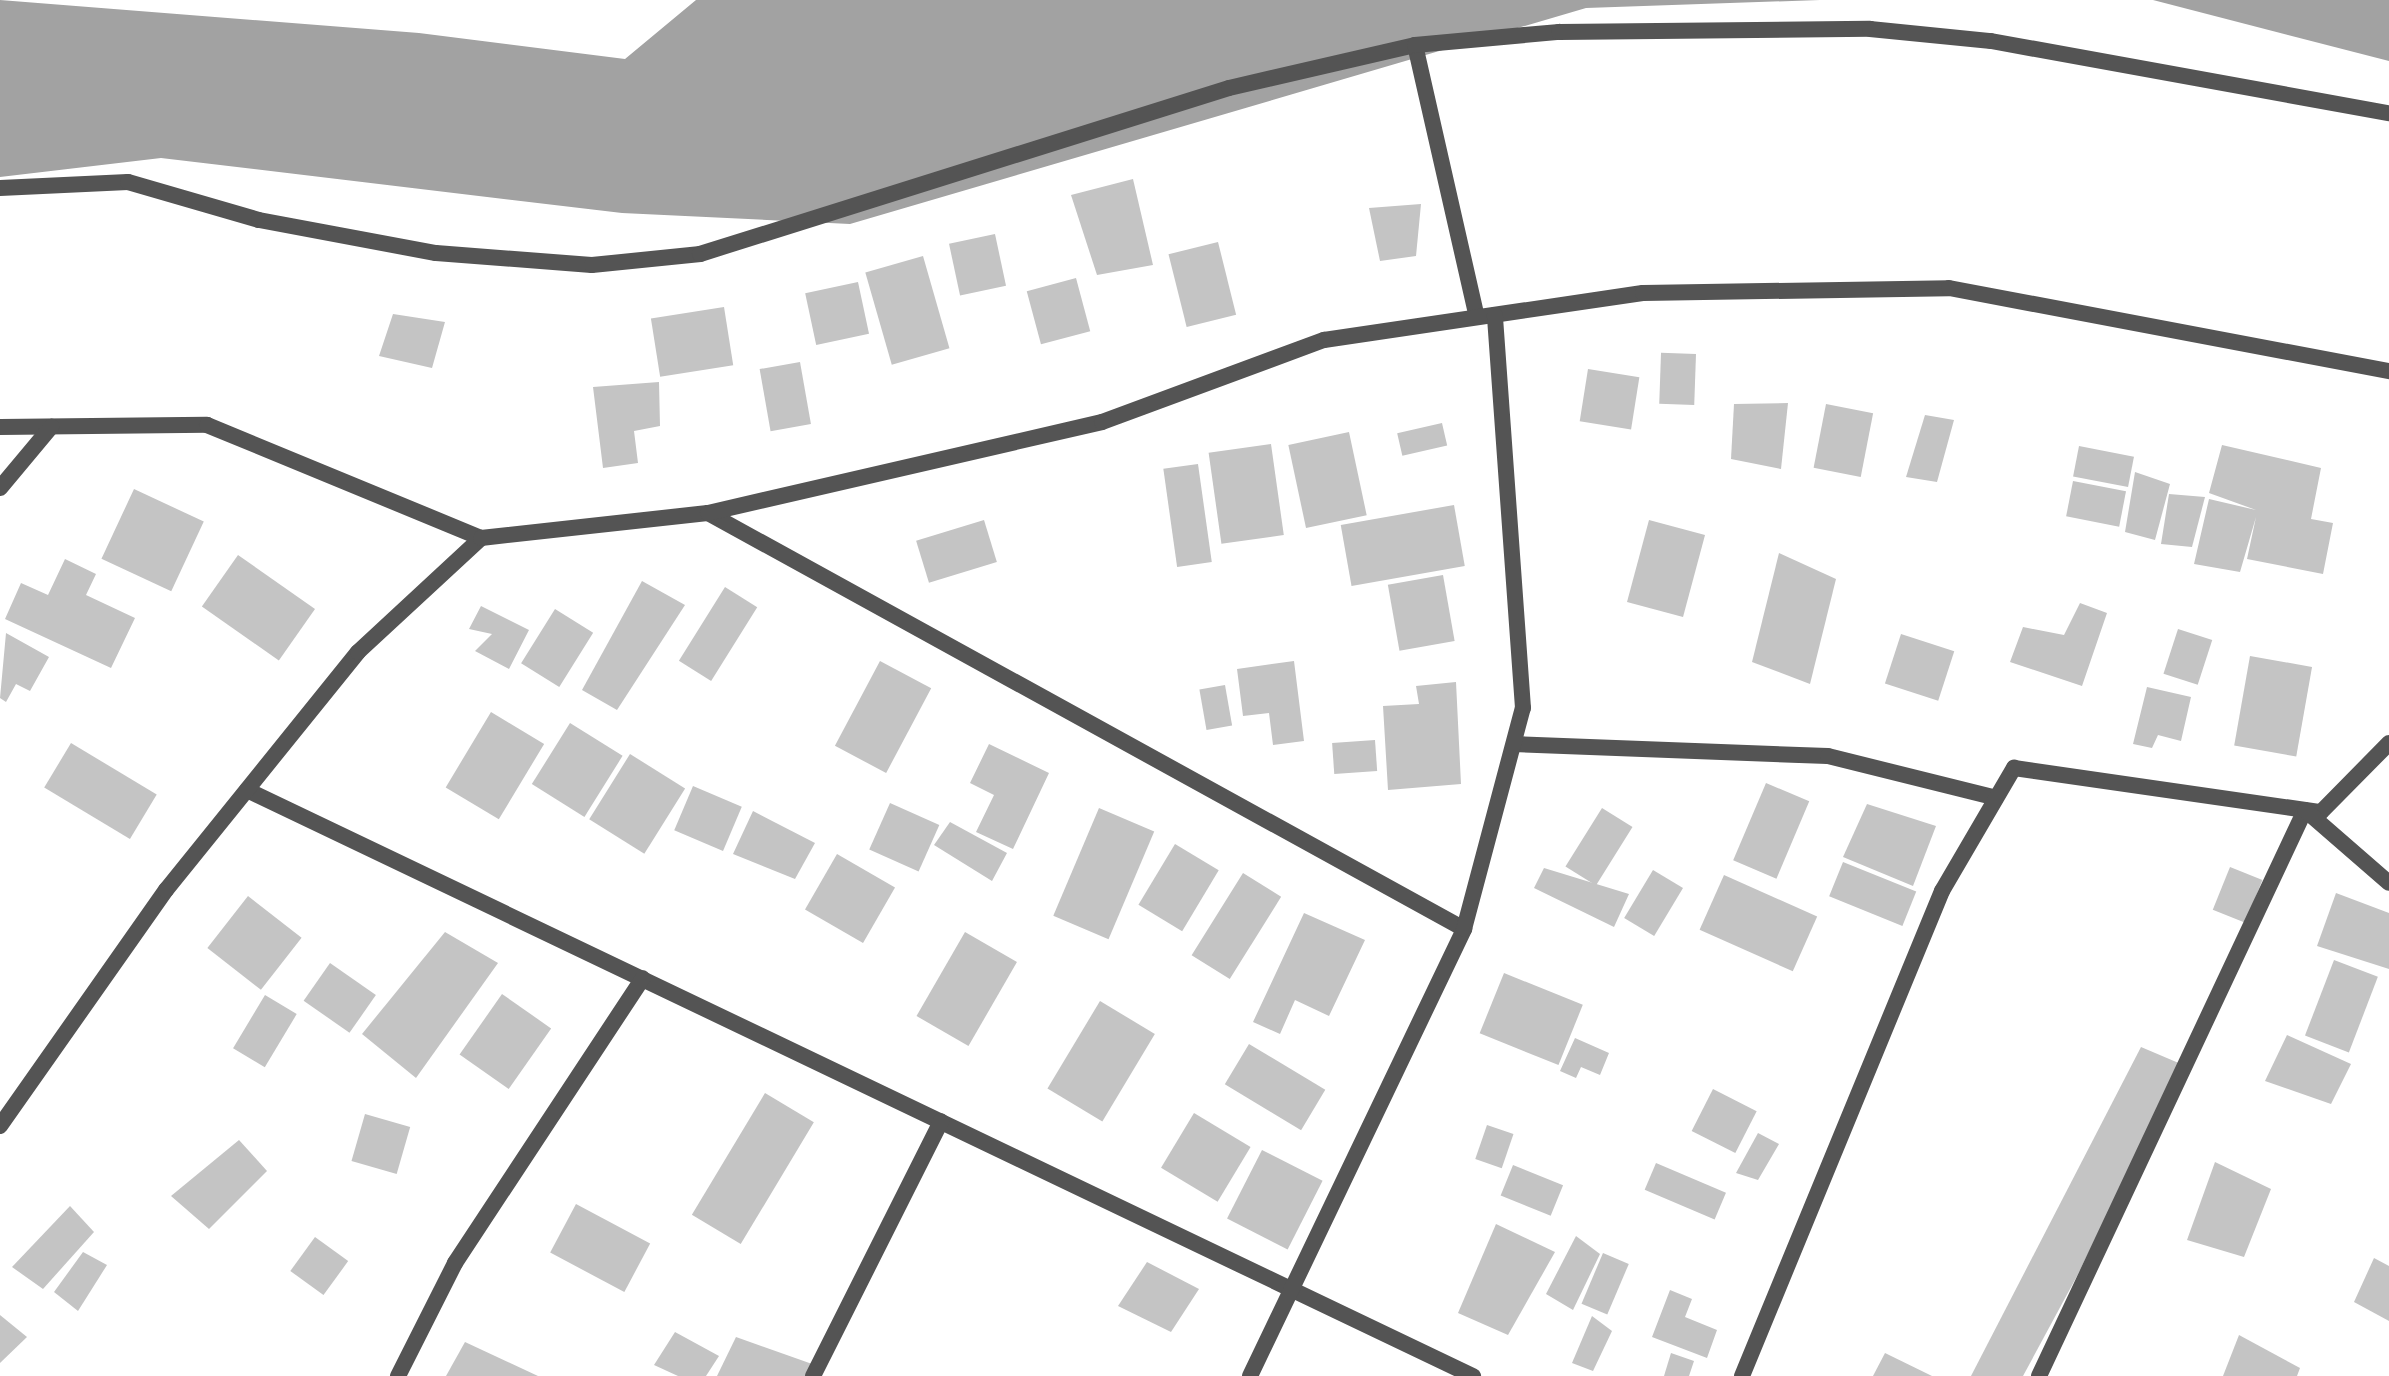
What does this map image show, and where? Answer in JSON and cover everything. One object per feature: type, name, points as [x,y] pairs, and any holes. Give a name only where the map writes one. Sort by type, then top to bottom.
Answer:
[{"type":"street","points":[[0,188],[128,182],[259,220],[436,253],[592,265],[700,254],[1229,88],[1415,45],[1559,32],[1870,29],[1991,41],[2389,113]]},
{"type":"street","points":[[1415,45],[1477,317]]},
{"type":"street","points":[[0,427],[207,425],[481,538],[708,513],[1102,422],[1324,340],[1643,293],[1949,288],[2389,371]]},
{"type":"street","points":[[1250,1376],[1295,1291],[1464,929],[1523,708],[1495,315]]},
{"type":"street","points":[[0,488],[51,427]]},
{"type":"street","points":[[708,513],[1464,929]]},
{"type":"street","points":[[0,1126],[166,890],[358,652],[481,538]]},
{"type":"street","points":[[1742,1376],[1942,891],[2014,768],[2321,812],[2389,743]]},
{"type":"street","points":[[1514,744],[1828,756],[1996,798]]},
{"type":"street","points":[[247,790],[1473,1376]]},
{"type":"street","points":[[2305,810],[2389,883]]},
{"type":"street","points":[[2039,1376],[2305,810]]},
{"type":"street","points":[[398,1376],[455,1263],[643,978]]},
{"type":"street","points":[[813,1376],[941,1121]]},
{"type":"shaded area","points":[[0,0],[419,33],[625,59],[696,0],[1820,0],[1586,8],[850,224],[622,213],[161,158],[0,177]]},
{"type":"shaded area","points":[[2153,0],[2389,0],[2389,61]]},
{"type":"building","points":[[1133,179],[1153,265],[1097,275],[1071,195]]},
{"type":"building","points":[[1421,204],[1416,256],[1380,261],[1369,208]]},
{"type":"building","points":[[995,234],[1006,286],[960,296],[949,244]]},
{"type":"building","points":[[1218,242],[1236,315],[1187,327],[1169,254]]},
{"type":"building","points":[[923,256],[949,348],[892,365],[865,273]]},
{"type":"building","points":[[1076,278],[1090,331],[1041,344],[1027,291]]},
{"type":"building","points":[[858,282],[869,334],[816,345],[805,293]]},
{"type":"building","points":[[724,307],[733,365],[660,377],[651,319]]},
{"type":"building","points":[[393,314],[445,322],[432,368],[379,356]]},
{"type":"building","points":[[1661,353],[1696,354],[1694,405],[1659,404]]},
{"type":"building","points":[[800,362],[811,424],[771,431],[760,369]]},
{"type":"building","points":[[1588,369],[1639,377],[1631,429],[1580,421]]},
{"type":"building","points":[[659,382],[660,426],[634,431],[638,463],[603,468],[593,387]]},
{"type":"building","points":[[1788,403],[1781,469],[1731,459],[1734,404]]},
{"type":"building","points":[[1826,404],[1873,413],[1861,477],[1814,468]]},
{"type":"building","points":[[1925,415],[1954,420],[1937,482],[1906,477]]},
{"type":"building","points":[[1442,423],[1447,445],[1402,456],[1397,433]]},
{"type":"building","points":[[1349,432],[1367,515],[1306,528],[1288,445]]},
{"type":"building","points":[[1271,444],[1284,535],[1221,544],[1209,453]]},
{"type":"building","points":[[2222,445],[2321,468],[2311,519],[2333,523],[2323,574],[2247,559],[2256,517],[2240,572],[2194,564],[2209,499],[2256,510],[2209,493]]},
{"type":"building","points":[[2079,446],[2134,457],[2128,487],[2073,476]]},
{"type":"building","points":[[1198,464],[1212,562],[1177,567],[1163,469]]},
{"type":"building","points":[[2135,472],[2170,484],[2155,540],[2125,532]]},
{"type":"building","points":[[2073,481],[2126,491],[2119,527],[2066,516]]},
{"type":"building","points":[[134,489],[204,522],[171,591],[101,559]]},
{"type":"building","points":[[2169,494],[2205,497],[2192,547],[2161,544]]},
{"type":"building","points":[[1454,505],[1465,566],[1352,586],[1341,525]]},
{"type":"building","points":[[984,520],[997,562],[929,583],[916,541]]},
{"type":"building","points":[[1649,520],[1705,535],[1683,617],[1627,602]]},
{"type":"building","points":[[1779,553],[1836,579],[1810,684],[1752,662]]},
{"type":"building","points":[[238,555],[315,609],[279,661],[202,607]]},
{"type":"building","points":[[65,559],[96,574],[86,595],[135,618],[111,668],[5,619],[21,583],[48,595]]},
{"type":"building","points":[[1443,575],[1455,641],[1399,651],[1388,585]]},
{"type":"building","points":[[642,581],[685,605],[617,710],[582,690]]},
{"type":"building","points":[[725,587],[757,607],[711,681],[679,661]]},
{"type":"building","points":[[2080,603],[2107,613],[2082,686],[2010,662],[2023,627],[2064,635]]},
{"type":"building","points":[[481,606],[529,630],[509,669],[475,651],[492,634],[469,629]]},
{"type":"building","points":[[555,609],[593,633],[559,687],[521,663]]},
{"type":"building","points":[[2178,629],[2212,640],[2198,685],[2163,674]]},
{"type":"building","points":[[6,633],[49,657],[30,691],[16,684],[6,702],[0,698]]},
{"type":"building","points":[[1901,634],[1954,651],[1938,701],[1885,683]]},
{"type":"building","points":[[2250,656],[2312,667],[2296,757],[2234,746]]},
{"type":"building","points":[[880,661],[931,688],[886,773],[835,746]]},
{"type":"building","points":[[1294,661],[1304,741],[1273,745],[1269,713],[1243,716],[1237,669]]},
{"type":"building","points":[[1456,682],[1461,784],[1388,790],[1383,706],[1419,704],[1416,686]]},
{"type":"building","points":[[1225,685],[1232,725],[1207,730],[1199,690]]},
{"type":"building","points":[[2147,687],[2191,697],[2181,741],[2158,735],[2152,748],[2133,744]]},
{"type":"building","points":[[491,712],[544,744],[499,819],[446,787]]},
{"type":"building","points":[[570,723],[623,756],[584,817],[532,784]]},
{"type":"building","points":[[1375,740],[1377,771],[1334,774],[1332,743]]},
{"type":"building","points":[[71,743],[157,795],[130,839],[44,788]]},
{"type":"building","points":[[989,744],[1049,773],[1013,849],[976,832],[994,795],[970,783]]},
{"type":"building","points":[[630,754],[685,788],[644,854],[589,819]]},
{"type":"building","points":[[1766,783],[1809,801],[1776,879],[1733,860]]},
{"type":"building","points":[[693,786],[742,807],[723,851],[674,830]]},
{"type":"building","points":[[890,803],[939,825],[919,872],[869,850]]},
{"type":"building","points":[[1867,804],[1936,826],[1913,886],[1843,857]]},
{"type":"building","points":[[1099,808],[1154,831],[1109,939],[1053,916]]},
{"type":"building","points":[[1602,808],[1633,827],[1596,886],[1565,867]]},
{"type":"building","points":[[753,811],[815,843],[795,879],[733,854]]},
{"type":"building","points":[[950,822],[1007,853],[992,881],[934,845]]},
{"type":"building","points":[[1175,844],[1219,870],[1182,931],[1138,905]]},
{"type":"building","points":[[837,854],[895,888],[863,943],[805,909]]},
{"type":"building","points":[[1843,862],[1916,892],[1902,926],[1829,896]]},
{"type":"building","points":[[2230,867],[2262,880],[2245,923],[2213,910]]},
{"type":"building","points":[[1544,868],[1629,894],[1614,927],[1534,888]]},
{"type":"building","points":[[1653,870],[1683,888],[1654,936],[1624,918]]},
{"type":"building","points":[[1243,873],[1281,897],[1230,979],[1192,955]]},
{"type":"building","points":[[1724,875],[1817,916],[1793,971],[1700,930]]},
{"type":"building","points":[[2336,893],[2389,913],[2389,969],[2317,946]]},
{"type":"building","points":[[248,896],[302,938],[261,990],[207,948]]},
{"type":"building","points":[[1304,913],[1365,940],[1329,1016],[1295,1000],[1280,1034],[1253,1022]]},
{"type":"building","points":[[445,932],[498,963],[416,1078],[362,1034]]},
{"type":"building","points":[[965,932],[1017,962],[968,1046],[917,1016]]},
{"type":"building","points":[[2334,960],[2378,977],[2349,1052],[2305,1036]]},
{"type":"building","points":[[330,963],[376,995],[349,1033],[304,1001]]},
{"type":"building","points":[[1504,973],[1583,1005],[1558,1065],[1480,1033]]},
{"type":"building","points":[[502,994],[551,1028],[509,1089],[460,1055]]},
{"type":"building","points":[[265,995],[297,1014],[265,1067],[233,1048]]},
{"type":"building","points":[[1100,1001],[1155,1034],[1102,1121],[1047,1088]]},
{"type":"building","points":[[2287,1035],[2351,1064],[2331,1104],[2265,1081]]},
{"type":"building","points":[[1575,1038],[1609,1053],[1600,1075],[1581,1067],[1576,1078],[1560,1071]]},
{"type":"building","points":[[1249,1044],[1325,1090],[1301,1130],[1225,1084]]},
{"type":"building","points":[[2141,1047],[2181,1064],[2077,1276],[2023,1376],[1971,1376]]},
{"type":"building","points":[[1713,1089],[1757,1111],[1735,1153],[1692,1131]]},
{"type":"building","points":[[765,1093],[814,1122],[741,1244],[692,1215]]},
{"type":"building","points":[[1194,1113],[1251,1147],[1218,1202],[1161,1168]]},
{"type":"building","points":[[365,1114],[410,1127],[397,1174],[351,1161]]},
{"type":"building","points":[[1487,1125],[1513,1134],[1502,1168],[1475,1159]]},
{"type":"building","points":[[1758,1133],[1779,1144],[1758,1180],[1736,1173]]},
{"type":"building","points":[[239,1140],[267,1171],[209,1229],[171,1196]]},
{"type":"building","points":[[1262,1150],[1323,1181],[1288,1249],[1227,1219]]},
{"type":"building","points":[[2215,1162],[2271,1189],[2244,1257],[2187,1240]]},
{"type":"building","points":[[1656,1163],[1726,1193],[1715,1219],[1645,1190]]},
{"type":"building","points":[[1513,1165],[1563,1185],[1551,1216],[1501,1196]]},
{"type":"building","points":[[576,1204],[650,1243],[624,1292],[550,1253]]},
{"type":"building","points":[[70,1206],[94,1232],[43,1289],[12,1267]]},
{"type":"building","points":[[1496,1224],[1555,1252],[1508,1335],[1458,1313]]},
{"type":"building","points":[[1576,1236],[1600,1254],[1573,1310],[1546,1294]]},
{"type":"building","points":[[315,1237],[348,1261],[323,1295],[290,1271]]},
{"type":"building","points":[[83,1252],[107,1265],[78,1311],[54,1292]]},
{"type":"building","points":[[1603,1253],[1629,1264],[1607,1315],[1582,1304]]},
{"type":"building","points":[[2374,1258],[2389,1266],[2389,1321],[2354,1302]]},
{"type":"building","points":[[1147,1262],[1199,1289],[1171,1332],[1118,1306]]},
{"type":"building","points":[[1670,1290],[1692,1299],[1685,1317],[1717,1330],[1707,1358],[1652,1337]]},
{"type":"building","points":[[0,1315],[27,1337],[0,1363]]},
{"type":"building","points":[[1592,1316],[1612,1331],[1593,1371],[1572,1363]]},
{"type":"building","points":[[675,1332],[719,1356],[706,1376],[678,1376],[654,1365]]},
{"type":"building","points":[[2239,1335],[2300,1368],[2297,1376],[2223,1376]]},
{"type":"building","points":[[736,1337],[815,1365],[808,1376],[717,1376]]},
{"type":"building","points":[[465,1342],[538,1376],[446,1376]]},
{"type":"building","points":[[1671,1353],[1694,1361],[1689,1376],[1664,1376]]},
{"type":"building","points":[[1885,1353],[1932,1376],[1873,1376]]}]
